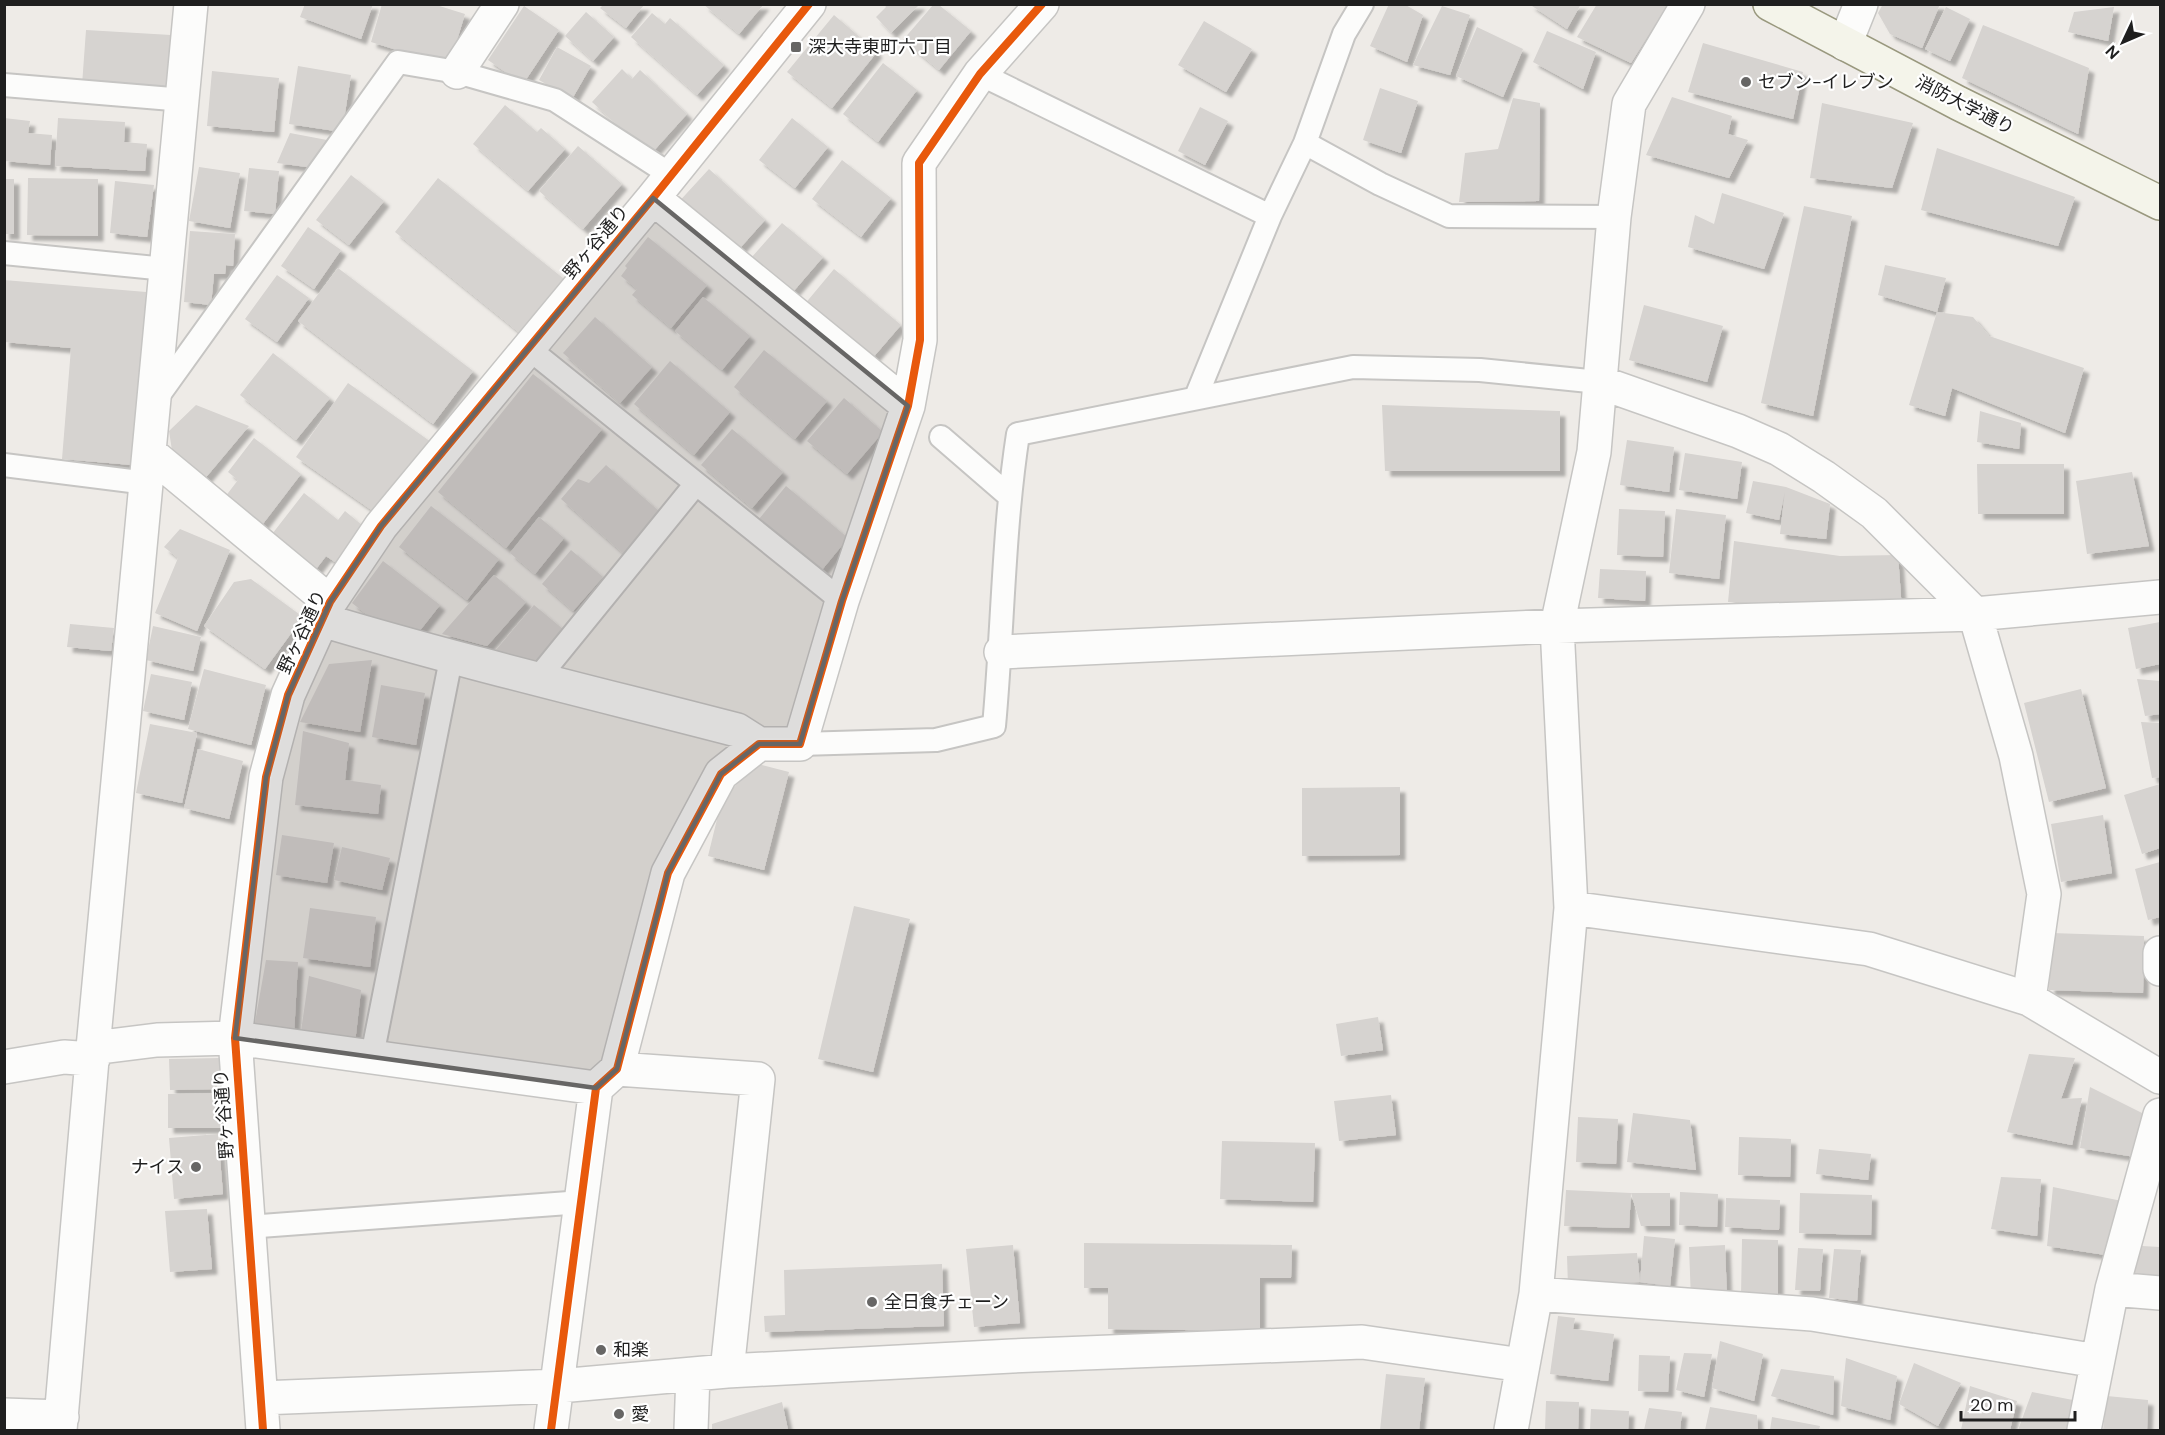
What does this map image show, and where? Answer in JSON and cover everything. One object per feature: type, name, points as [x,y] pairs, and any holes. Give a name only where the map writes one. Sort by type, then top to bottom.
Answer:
[{"type":"street","points":[[4,1415],[61,1424],[93,1054],[166,269],[184,100],[191,4]]},
{"type":"street","points":[[457,72],[502,4]]},
{"type":"street","name":"野ヶ谷通り","points":[[263,1431],[235,1038],[266,777],[288,695],[326,611],[381,526],[662,187],[809,4]]},
{"type":"street","points":[[149,468],[326,611],[451,658],[538,678],[737,730],[759,744],[800,744],[842,601],[908,406],[920,340],[919,163],[980,74],[1042,4]]},
{"type":"street","points":[[1511,1431],[1536,1294],[1571,908],[1557,626],[1594,452],[1614,217],[1629,104],[1688,4]]},
{"type":"street","name":"消防大学通り","points":[[1770,4],[2160,203]]},
{"type":"street","points":[[1845,44],[1861,4]]},
{"type":"street","points":[[662,187],[908,406]]},
{"type":"street","points":[[1599,382],[1738,431],[1779,449],[1824,477],[1874,513],[1975,614],[2016,756],[2044,894],[2029,999]]},
{"type":"street","points":[[1001,652],[1557,626],[1975,614],[2160,597]]},
{"type":"street","points":[[550,1431],[582,1202],[607,1079],[668,873],[721,774],[759,744]]},
{"type":"street","points":[[1571,908],[1869,949],[2029,999],[2160,1077]]},
{"type":"street","points":[[2160,953],[2160,969]]},
{"type":"street","points":[[4,1067],[93,1054],[157,1040],[235,1038],[372,1056],[607,1079],[758,1079],[727,1371]]},
{"type":"street","points":[[2084,1431],[2112,1289],[2160,1115]]},
{"type":"street","points":[[2112,1289],[2160,1293]]},
{"type":"street","points":[[1536,1294],[1812,1314],[2097,1361]]},
{"type":"street","points":[[261,1398],[558,1386],[727,1371],[1362,1342],[1522,1365]]},
{"type":"street","points":[[691,1431],[693,1374]]},
{"type":"lane","points":[[1196,397],[1270,216],[1305,143],[1344,34],[1362,4]]},
{"type":"lane","points":[[154,400],[398,62],[457,72],[555,100],[662,187]]},
{"type":"lane","points":[[980,74],[1270,216]]},
{"type":"lane","points":[[4,84],[184,100]]},
{"type":"lane","points":[[1305,143],[1380,184],[1449,216],[1614,217]]},
{"type":"lane","points":[[4,253],[166,269]]},
{"type":"lane","points":[[528,348],[695,485],[842,601]]},
{"type":"lane","points":[[800,744],[936,740],[994,726],[1001,652],[1008,495],[1018,434],[1353,367],[1480,370],[1599,382]]},
{"type":"lane","points":[[941,436],[1008,495]]},
{"type":"lane","points":[[4,465],[149,468]]},
{"type":"lane","points":[[538,678],[695,485]]},
{"type":"lane","points":[[372,1056],[451,658]]},
{"type":"lane","points":[[247,1227],[582,1202]]},
{"type":"highlighted area","points":[[653,198],[908,406],[842,601],[800,744],[759,744],[721,774],[668,873],[617,1069],[596,1088],[235,1038],[266,777],[288,695],[330,602],[381,526]]},
{"type":"building","points":[[305,4],[373,4],[361,39],[300,17]]},
{"type":"building","points":[[382,4],[433,4],[465,14],[449,66],[371,42]]},
{"type":"building","points":[[703,4],[764,4],[739,34]]},
{"type":"building","points":[[884,4],[920,4],[891,33],[876,17],[886,7]]},
{"type":"building","points":[[1389,4],[1404,4],[1423,15],[1407,62],[1370,46]]},
{"type":"building","points":[[1529,4],[1581,4],[1567,29]]},
{"type":"building","points":[[1597,4],[1668,4],[1631,63],[1577,37]]},
{"type":"building","points":[[1883,4],[1940,4],[1922,48],[1890,34],[1878,13]]},
{"type":"building","points":[[603,5],[644,5],[626,28],[600,8]]},
{"type":"building","points":[[933,5],[939,5],[971,31],[939,70],[903,40]]},
{"type":"building","points":[[524,6],[559,30],[523,84],[488,60]]},
{"type":"building","points":[[1442,6],[1470,15],[1450,75],[1413,65]]},
{"type":"building","points":[[1946,7],[1970,19],[1950,61],[1925,49]]},
{"type":"building","points":[[2114,7],[2108,41],[2068,32],[2074,12]]},
{"type":"building","points":[[586,12],[614,37],[593,61],[565,36]]},
{"type":"building","points":[[652,13],[665,24],[670,18],[724,65],[697,95],[631,37]]},
{"type":"building","points":[[834,15],[877,52],[832,108],[787,72]]},
{"type":"building","points":[[1204,21],[1252,49],[1226,92],[1178,65]]},
{"type":"building","points":[[1983,25],[2089,68],[2078,134],[1962,78]]},
{"type":"building","points":[[1477,27],[1523,49],[1503,97],[1456,76]]},
{"type":"building","points":[[86,30],[171,35],[167,90],[82,85]]},
{"type":"building","points":[[1547,31],[1596,52],[1583,89],[1533,62]]},
{"type":"building","name":"セブン-イレブン","points":[[1703,43],[1803,72],[1793,119],[1688,92]]},
{"type":"building","points":[[557,47],[591,66],[572,99],[539,80]]},
{"type":"building","points":[[883,63],[917,90],[878,142],[843,114]]},
{"type":"building","points":[[298,66],[351,75],[342,132],[289,124]]},
{"type":"building","points":[[622,69],[632,79],[640,70],[687,114],[650,155],[592,102]]},
{"type":"building","points":[[212,71],[279,78],[274,132],[207,126]]},
{"type":"building","points":[[1380,88],[1418,101],[1401,153],[1363,140]]},
{"type":"building","points":[[1672,97],[1732,116],[1728,134],[1748,140],[1729,178],[1646,155]]},
{"type":"building","points":[[1513,98],[1540,103],[1539,201],[1459,202],[1465,153],[1498,149]]},
{"type":"building","points":[[1822,103],[1913,123],[1892,188],[1810,178]]},
{"type":"building","points":[[505,105],[537,132],[541,128],[565,149],[528,191],[473,144]]},
{"type":"building","points":[[1200,107],[1228,121],[1205,165],[1178,151]]},
{"type":"building","points":[[4,118],[30,121],[28,133],[52,135],[50,165],[4,161]]},
{"type":"building","points":[[58,118],[125,122],[124,142],[147,144],[145,171],[55,166]]},
{"type":"building","points":[[792,118],[828,147],[795,188],[759,160]]},
{"type":"building","points":[[290,133],[327,140],[307,167],[277,163]]},
{"type":"building","points":[[578,146],[622,184],[583,229],[539,191]]},
{"type":"building","points":[[1937,148],[2075,197],[2058,246],[1921,210]]},
{"type":"building","points":[[842,160],[891,198],[861,237],[812,199]]},
{"type":"building","points":[[199,167],[240,173],[230,228],[189,221]]},
{"type":"building","points":[[249,168],[279,171],[275,214],[244,211]]},
{"type":"building","points":[[709,169],[765,220],[732,257],[675,206]]},
{"type":"building","points":[[351,175],[384,201],[349,245],[316,220]]},
{"type":"building","points":[[28,178],[98,179],[98,236],[27,235]]},
{"type":"building","points":[[438,178],[569,283],[526,338],[395,232]]},
{"type":"building","points":[[4,179],[14,179],[14,234],[4,234]]},
{"type":"building","points":[[115,181],[154,185],[147,237],[110,233]]},
{"type":"building","points":[[1722,193],[1784,213],[1764,269],[1688,247],[1695,215],[1714,224]]},
{"type":"building","points":[[1804,206],[1852,216],[1813,416],[1761,403]]},
{"type":"building","points":[[782,223],[823,257],[792,293],[751,258]]},
{"type":"building","points":[[308,227],[341,250],[314,289],[281,266]]},
{"type":"building","points":[[190,231],[235,234],[233,266],[226,265],[225,274],[214,274],[211,305],[184,302]]},
{"type":"building","points":[[648,237],[707,285],[671,328],[632,295],[637,289],[621,276],[627,268],[625,266]]},
{"type":"building","points":[[1885,265],[1946,278],[1937,312],[1878,295]]},
{"type":"building","points":[[338,268],[473,371],[433,424],[298,321]]},
{"type":"building","points":[[834,269],[901,325],[870,361],[804,305]]},
{"type":"building","points":[[277,275],[309,298],[277,342],[245,319]]},
{"type":"building","points":[[4,280],[146,292],[132,465],[62,459],[71,348],[4,342]]},
{"type":"building","points":[[703,297],[750,336],[722,370],[675,331]]},
{"type":"building","points":[[1644,305],[1723,326],[1707,382],[1629,360]]},
{"type":"building","points":[[1937,312],[1973,317],[1989,336],[2084,368],[2065,433],[1952,388],[1945,416],[1909,405]]},
{"type":"building","points":[[595,317],[652,367],[620,403],[563,353]]},
{"type":"building","points":[[764,350],[827,401],[795,439],[734,387]]},
{"type":"building","points":[[273,353],[330,398],[296,440],[240,395]]},
{"type":"building","points":[[670,361],[730,412],[694,455],[634,404]]},
{"type":"building","points":[[533,374],[602,429],[506,548],[438,492]]},
{"type":"building","points":[[348,383],[431,442],[380,516],[296,457]]},
{"type":"building","points":[[844,398],[883,432],[847,474],[807,441]]},
{"type":"building","points":[[196,405],[249,426],[202,482],[173,457],[169,431]]},
{"type":"building","points":[[1382,405],[1560,411],[1560,471],[1385,471]]},
{"type":"building","points":[[1980,411],[2021,423],[2019,449],[1977,442]]},
{"type":"building","points":[[732,429],[783,472],[752,508],[701,465]]},
{"type":"building","points":[[254,438],[301,474],[262,525],[225,497],[238,480],[228,472]]},
{"type":"building","points":[[1627,440],[1674,447],[1669,492],[1620,485]]},
{"type":"building","points":[[1685,453],[1742,462],[1737,499],[1679,490]]},
{"type":"building","points":[[1977,464],[2064,464],[2064,514],[1978,514]]},
{"type":"building","points":[[606,465],[660,512],[624,554],[561,499],[578,479],[589,483]]},
{"type":"building","points":[[2132,472],[2149,546],[2087,554],[2076,481]]},
{"type":"building","points":[[1753,481],[1786,487],[1830,504],[1826,539],[1780,534],[1785,491],[1779,520],[1746,513]]},
{"type":"building","points":[[786,486],[848,538],[821,571],[759,519]]},
{"type":"building","points":[[304,493],[338,520],[345,511],[363,526],[335,562],[326,556],[313,573],[269,538]]},
{"type":"building","points":[[431,506],[499,559],[467,600],[399,547]]},
{"type":"building","points":[[1619,509],[1665,511],[1663,557],[1617,555]]},
{"type":"building","points":[[1676,509],[1726,515],[1719,579],[1669,573]]},
{"type":"building","points":[[539,517],[564,538],[535,574],[510,553]]},
{"type":"building","points":[[180,529],[230,550],[197,631],[155,613],[178,558],[164,547]]},
{"type":"building","points":[[1734,541],[1840,556],[1898,555],[1902,611],[1728,602]]},
{"type":"building","points":[[571,550],[603,577],[573,611],[542,584]]},
{"type":"building","points":[[383,561],[440,605],[414,638],[396,637],[352,603]]},
{"type":"building","points":[[1600,569],[1646,571],[1645,601],[1598,598]]},
{"type":"building","points":[[494,575],[526,602],[487,646],[442,634]]},
{"type":"building","points":[[251,579],[303,617],[265,669],[204,626],[234,582]]},
{"type":"building","points":[[534,605],[564,630],[531,668],[495,651]]},
{"type":"building","points":[[2160,622],[2160,664],[2136,669],[2128,628]]},
{"type":"building","points":[[70,624],[114,628],[111,651],[67,647]]},
{"type":"building","points":[[153,626],[201,637],[193,671],[146,660]]},
{"type":"building","points":[[372,660],[360,732],[300,722],[329,664]]},
{"type":"building","points":[[204,669],[266,685],[251,745],[188,729]]},
{"type":"building","points":[[151,674],[192,682],[184,720],[143,711]]},
{"type":"building","points":[[2137,679],[2160,681],[2160,714],[2145,716]]},
{"type":"building","points":[[381,685],[425,693],[416,745],[372,737]]},
{"type":"building","points":[[2081,689],[2106,788],[2049,802],[2024,703]]},
{"type":"building","points":[[2141,722],[2160,723],[2160,777],[2152,778]]},
{"type":"building","points":[[150,724],[197,733],[182,803],[136,793]]},
{"type":"building","points":[[303,731],[349,743],[345,780],[381,785],[378,814],[295,805]]},
{"type":"building","points":[[198,749],[243,761],[229,819],[184,808]]},
{"type":"building","points":[[758,764],[789,772],[764,870],[708,856],[722,799]]},
{"type":"building","points":[[2160,784],[2160,848],[2142,854],[2124,795]]},
{"type":"building","points":[[1400,787],[1400,855],[1302,856],[1302,788]]},
{"type":"building","points":[[2103,815],[2112,873],[2061,882],[2051,824]]},
{"type":"building","points":[[282,835],[334,843],[327,883],[276,875]]},
{"type":"building","points":[[342,847],[390,858],[382,890],[334,880]]},
{"type":"building","points":[[2160,862],[2160,917],[2148,920],[2135,869]]},
{"type":"building","points":[[854,906],[910,919],[873,1072],[818,1059]]},
{"type":"building","points":[[310,908],[376,917],[370,967],[303,958]]},
{"type":"building","points":[[2051,933],[2144,936],[2143,993],[2049,990]]},
{"type":"building","points":[[266,960],[298,962],[294,1035],[254,1028]]},
{"type":"building","points":[[309,976],[361,990],[355,1043],[300,1038]]},
{"type":"building","points":[[1378,1017],[1383,1050],[1341,1056],[1336,1024]]},
{"type":"building","points":[[2029,1054],[2075,1058],[2061,1099],[2082,1098],[2072,1145],[2007,1132]]},
{"type":"building","points":[[220,1058],[220,1089],[170,1090],[169,1059]]},
{"type":"building","points":[[2090,1087],[2150,1117],[2141,1158],[2080,1148]]},
{"type":"building","points":[[221,1093],[221,1128],[168,1128],[168,1094]]},
{"type":"building","points":[[1391,1095],[1396,1135],[1339,1141],[1334,1101]]},
{"type":"building","points":[[1633,1113],[1690,1120],[1696,1170],[1627,1162]]},
{"type":"building","points":[[1578,1117],[1618,1119],[1616,1164],[1576,1162]]},
{"type":"building","points":[[218,1134],[223,1194],[174,1199],[169,1138]]},
{"type":"building","points":[[1739,1137],[1791,1139],[1790,1177],[1738,1175]]},
{"type":"building","points":[[1222,1141],[1315,1143],[1313,1202],[1220,1199]]},
{"type":"building","points":[[1819,1149],[1871,1154],[1868,1180],[1816,1174]]},
{"type":"building","points":[[2001,1177],[2041,1179],[2037,1236],[1991,1229]]},
{"type":"building","points":[[2053,1187],[2122,1201],[2112,1256],[2047,1246]]},
{"type":"building","points":[[1566,1190],[1631,1193],[1629,1228],[1564,1226]]},
{"type":"building","points":[[1680,1192],[1718,1194],[1717,1227],[1679,1225]]},
{"type":"building","points":[[1631,1193],[1670,1193],[1670,1226],[1641,1226]]},
{"type":"building","points":[[1800,1193],[1872,1195],[1871,1235],[1799,1233]]},
{"type":"building","points":[[1726,1198],[1780,1200],[1779,1230],[1725,1227]]},
{"type":"building","points":[[207,1209],[212,1269],[170,1272],[165,1211]]},
{"type":"building","points":[[1644,1236],[1675,1239],[1670,1286],[1640,1282]]},
{"type":"building","points":[[1742,1239],[1778,1240],[1778,1298],[1741,1297]]},
{"type":"building","points":[[1084,1243],[1292,1245],[1291,1278],[1260,1278],[1260,1331],[1108,1329],[1108,1288],[1084,1288]]},
{"type":"building","points":[[1013,1245],[1020,1323],[974,1327],[966,1249]]},
{"type":"building","points":[[1725,1245],[1727,1299],[1691,1300],[1689,1247]]},
{"type":"building","points":[[2142,1246],[2160,1247],[2160,1278],[2133,1276]]},
{"type":"building","points":[[1798,1248],[1823,1249],[1820,1291],[1795,1290]]},
{"type":"building","points":[[1834,1249],[1861,1250],[1857,1301],[1829,1298]]},
{"type":"building","points":[[1637,1253],[1640,1282],[1568,1286],[1567,1256]]},
{"type":"building","points":[[942,1264],[944,1326],[765,1332],[764,1316],[785,1315],[784,1270]]},
{"type":"building","points":[[1558,1316],[1575,1318],[1573,1329],[1614,1334],[1608,1381],[1550,1374]]},
{"type":"building","points":[[1720,1341],[1763,1354],[1754,1401],[1712,1388]]},
{"type":"building","points":[[1684,1353],[1712,1354],[1704,1397],[1676,1390]]},
{"type":"building","points":[[1639,1355],[1670,1356],[1668,1392],[1638,1391]]},
{"type":"building","points":[[1846,1358],[1897,1376],[1890,1420],[1841,1406]]},
{"type":"building","points":[[1914,1363],[1961,1383],[1938,1426],[1899,1404]]},
{"type":"building","points":[[1781,1369],[1834,1376],[1833,1415],[1771,1396]]},
{"type":"building","points":[[1386,1374],[1425,1378],[1419,1430],[1380,1430]]},
{"type":"building","points":[[1970,1386],[2017,1401],[2010,1430],[1961,1430]]},
{"type":"building","points":[[2032,1392],[2078,1401],[2077,1430],[2018,1430]]},
{"type":"building","points":[[2107,1396],[2148,1400],[2147,1430],[2103,1430]]},
{"type":"building","points":[[1546,1401],[1579,1402],[1578,1430],[1545,1430]]},
{"type":"building","points":[[782,1402],[788,1430],[712,1430],[712,1424]]},
{"type":"building","points":[[1710,1407],[1757,1415],[1758,1430],[1705,1430]]},
{"type":"building","points":[[1649,1408],[1682,1412],[1680,1430],[1644,1430]]},
{"type":"building","points":[[1591,1409],[1629,1411],[1628,1430],[1590,1430]]},
{"type":"building","points":[[1772,1417],[1820,1426],[1819,1430],[1770,1430]]},
{"type":"cycle path","points":[[263,1430],[235,1038],[266,777],[288,695],[330,602],[381,526],[653,198],[809,4]]},
{"type":"cycle path","points":[[551,1430],[596,1088],[617,1069],[668,873],[721,774],[759,744],[800,744],[842,601],[908,406],[920,340],[919,163],[980,74],[1042,4]]},
{"type":"place","name":"深大寺東町六丁目","points":[[796,47]]},
{"type":"place","name":"セブン-イレブン","points":[[1746,82]]},
{"type":"place","name":"ナイス","points":[[196,1167]]},
{"type":"place","name":"全日食チェーン","points":[[872,1302]]},
{"type":"place","name":"和楽","points":[[601,1350]]},
{"type":"place","name":"愛","points":[[619,1414]]}]
